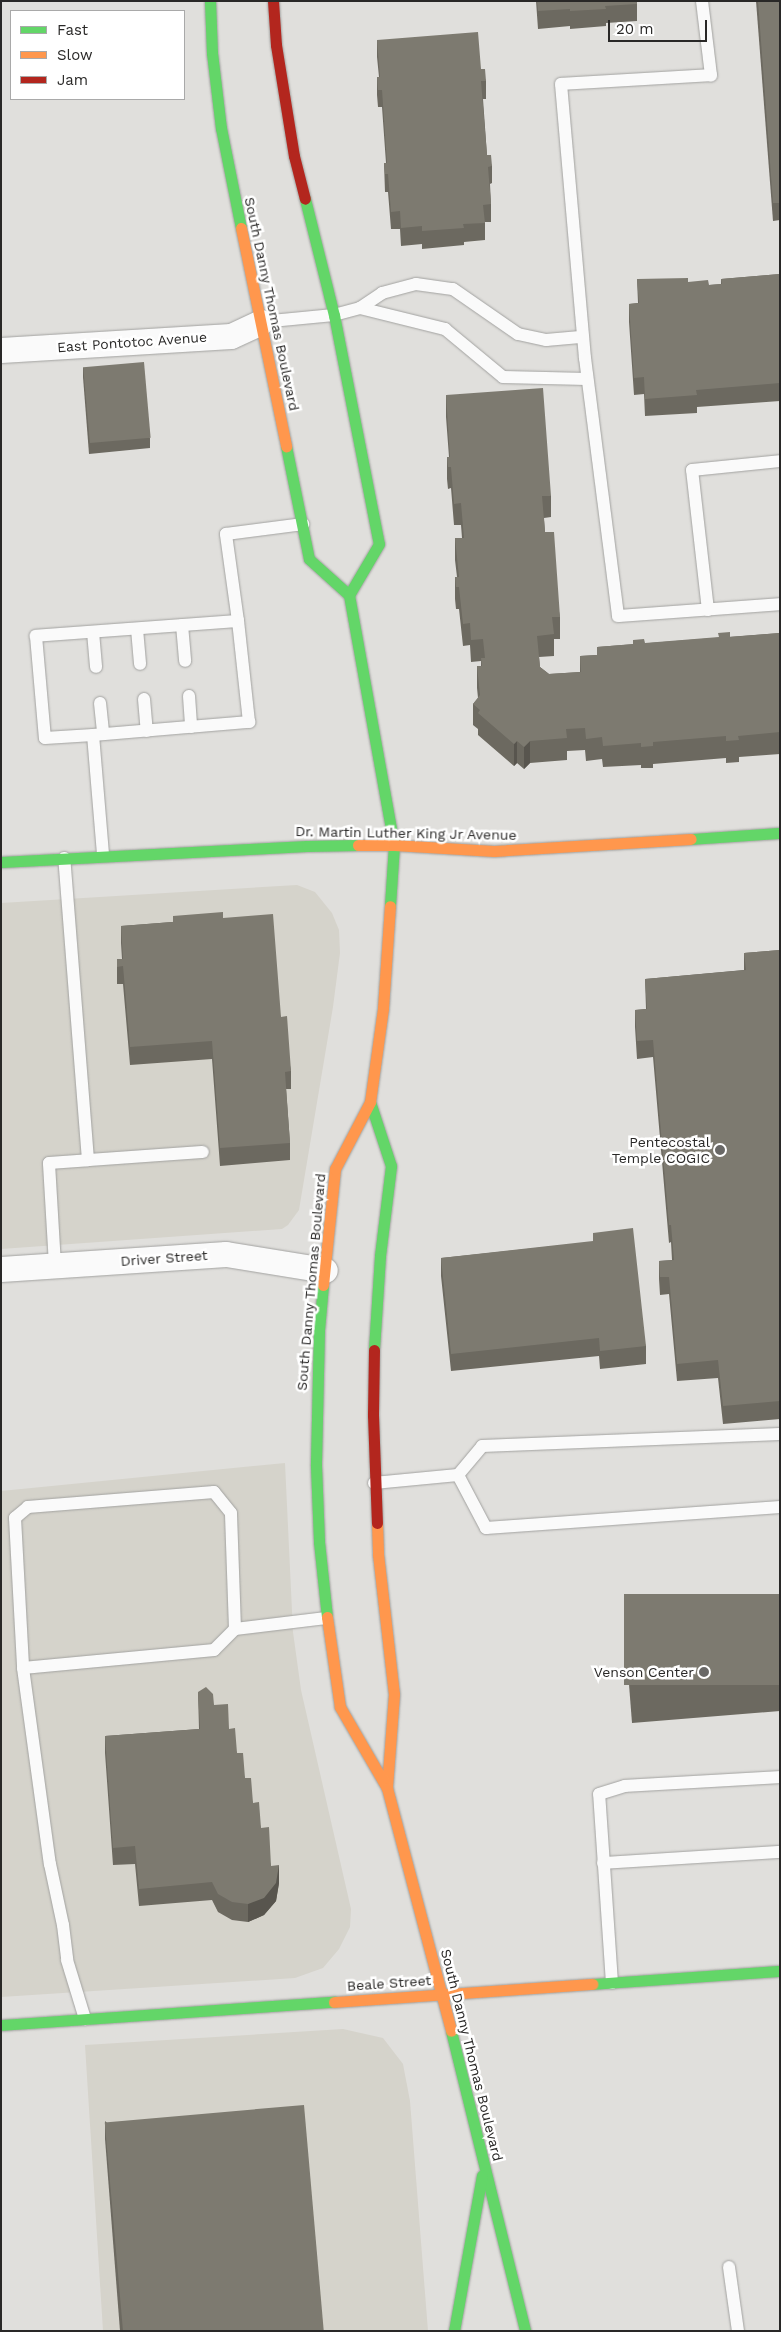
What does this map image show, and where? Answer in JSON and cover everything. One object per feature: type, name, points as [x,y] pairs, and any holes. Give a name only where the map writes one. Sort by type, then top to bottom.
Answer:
[{"type":"main road","name":"South Danny Thomas Boulevard","points":[[210,1],[212,53],[221,128],[309,559],[349,595],[394,845],[383,1008],[370,1102],[335,1169],[325,1270],[316,1381],[316,1466],[319,1542],[326,1618],[340,1707],[387,1788],[442,1995],[524,2331]]},
{"type":"main road","points":[[273,1],[276,45],[294,156],[334,315],[379,544],[349,595]]},
{"type":"main road","name":"Dr. Martin Luther King Jr Avenue","points":[[1,862],[287,846],[394,845],[494,852],[780,833]]},
{"type":"main road","name":"South Danny Thomas Boulevard","points":[[370,1102],[391,1166],[380,1256],[374,1346],[374,1483],[379,1563],[394,1694],[387,1788]]},
{"type":"main road","name":"Beale Street","points":[[1,2025],[780,1971]]},
{"type":"main road","points":[[454,2331],[484,2164]]},
{"type":"street","name":"East Pontotoc Avenue","points":[[1,350],[230,336],[261,322]]},
{"type":"street","name":"Driver Street","points":[[1,1269],[226,1254],[325,1270]]},
{"type":"lane","points":[[702,1],[711,75],[561,84],[587,379],[618,616],[780,604]]},
{"type":"lane","points":[[261,322],[334,315],[360,308],[382,293],[416,284],[453,290],[518,334],[546,340],[583,337]]},
{"type":"lane","points":[[360,308],[445,329],[503,377],[587,379]]},
{"type":"lane","points":[[708,610],[692,470],[780,461]]},
{"type":"lane","points":[[238,621],[36,636],[45,738],[249,722],[238,621],[226,534],[303,524]]},
{"type":"lane","points":[[182,625],[186,661]]},
{"type":"lane","points":[[137,628],[140,664]]},
{"type":"lane","points":[[93,632],[96,667]]},
{"type":"lane","points":[[189,696],[191,727]]},
{"type":"lane","points":[[144,699],[146,730]]},
{"type":"lane","points":[[100,703],[98,734],[103,855]]},
{"type":"lane","points":[[64,858],[88,1160]]},
{"type":"lane","points":[[56,1265],[49,1163],[202,1152]]},
{"type":"lane","points":[[374,1483],[458,1475],[482,1446],[780,1434]]},
{"type":"lane","points":[[458,1475],[486,1528],[780,1507]]},
{"type":"lane","points":[[85,2018],[67,1960],[63,1925],[50,1864],[23,1668],[15,1518],[28,1508],[214,1492],[231,1513],[235,1629]]},
{"type":"lane","points":[[23,1668],[214,1650],[235,1629],[326,1618]]},
{"type":"lane","points":[[612,1983],[599,1794],[625,1786],[780,1777]]},
{"type":"lane","points":[[603,1863],[780,1852]]},
{"type":"lane","points":[[729,2267],[738,2331]]},
{"type":"shaded area","points":[[297,885],[315,892],[332,913],[339,930],[340,953],[333,1007],[299,1210],[288,1225],[282,1229],[1,1249],[1,903]]},
{"type":"shaded area","points":[[285,1463],[293,1632],[301,1690],[351,1909],[350,1927],[339,1949],[323,1968],[295,1978],[1,1997],[1,1491]]},
{"type":"shaded area","points":[[343,2029],[383,2038],[403,2064],[410,2101],[428,2331],[103,2331],[85,2045]]},
{"type":"building","points":[[537,1],[637,1],[637,4],[605,6],[606,9],[538,11]]},
{"type":"building","points":[[758,1],[780,1],[780,203],[773,203]]},
{"type":"building","points":[[478,32],[481,69],[485,69],[486,81],[481,81],[487,155],[491,155],[492,166],[488,167],[491,204],[483,205],[485,223],[463,224],[464,228],[422,231],[422,226],[401,228],[400,211],[391,212],[388,174],[385,174],[384,163],[387,163],[382,90],[378,90],[377,77],[380,77],[377,40]]},
{"type":"building","points":[[780,274],[780,383],[696,390],[697,395],[645,399],[644,377],[634,378],[629,304],[639,303],[637,279],[688,278],[688,282],[708,280],[709,285],[722,284],[721,279]]},
{"type":"building","points":[[144,362],[151,438],[90,443],[83,367]]},
{"type":"building","points":[[543,388],[551,496],[542,496],[545,532],[554,532],[560,617],[552,617],[554,634],[537,636],[540,667],[549,674],[581,672],[580,656],[597,655],[597,647],[633,644],[633,640],[644,639],[645,643],[719,637],[718,633],[730,632],[730,637],[780,633],[780,732],[738,736],[739,740],[726,741],[726,736],[653,742],[653,746],[641,747],[641,743],[603,746],[602,737],[586,739],[585,728],[566,729],[567,738],[530,741],[524,747],[517,741],[514,744],[478,713],[480,710],[473,704],[480,695],[477,666],[482,666],[481,658],[485,658],[483,639],[471,640],[470,623],[463,624],[459,587],[456,587],[455,577],[459,577],[455,538],[464,538],[461,503],[454,504],[451,467],[448,467],[447,457],[450,457],[446,395]]},
{"type":"building","points":[[223,912],[223,918],[273,914],[281,1017],[287,1016],[291,1071],[285,1072],[290,1143],[220,1148],[212,1041],[130,1047],[123,966],[117,967],[117,959],[123,959],[121,926],[173,922],[173,916]]},
{"type":"building","name":"Pentecostal Temple COGIC","points":[[780,950],[780,1401],[723,1406],[718,1360],[677,1364],[669,1277],[660,1277],[659,1261],[674,1260],[671,1225],[669,1225],[653,1040],[637,1041],[635,1010],[647,1009],[645,979],[746,970],[744,953]]},
{"type":"building","points":[[633,1228],[646,1346],[600,1351],[599,1338],[451,1354],[441,1258],[593,1241],[593,1233]]},
{"type":"building","name":"Venson Center","points":[[624,1594],[780,1594],[780,1685],[624,1685]]},
{"type":"building","points":[[206,1687],[213,1694],[214,1705],[228,1704],[229,1729],[235,1728],[237,1753],[243,1753],[245,1778],[251,1778],[253,1803],[259,1802],[261,1828],[269,1827],[271,1866],[279,1865],[276,1883],[264,1898],[248,1904],[232,1902],[218,1894],[212,1882],[139,1889],[135,1846],[113,1848],[105,1736],[200,1729],[198,1692]]},
{"type":"building","points":[[304,2105],[324,2331],[123,2331],[105,2122]]},
{"type":"traffic: fast","points":[[210,1],[212,53],[221,128],[241,228]]},
{"type":"traffic: fast","points":[[305,199],[334,315],[379,544],[349,595]]},
{"type":"traffic: fast","points":[[286,446],[309,559],[349,595],[394,845],[390,906]]},
{"type":"traffic: fast","points":[[691,839],[780,833]]},
{"type":"traffic: fast","points":[[1,862],[358,845]]},
{"type":"traffic: fast","points":[[370,1102],[391,1166],[380,1256],[374,1350]]},
{"type":"traffic: fast","points":[[323,1285],[319,1330],[316,1466],[319,1542],[327,1617]]},
{"type":"traffic: fast","points":[[592,1984],[780,1971]]},
{"type":"traffic: fast","points":[[1,2025],[334,2002]]},
{"type":"traffic: fast","points":[[451,2031],[525,2331]]},
{"type":"traffic: fast","points":[[454,2331],[482,2175]]},
{"type":"traffic: slow","points":[[241,228],[286,446]]},
{"type":"traffic: slow","points":[[358,845],[394,845],[494,851],[691,839]]},
{"type":"traffic: slow","points":[[323,1285],[335,1169],[370,1102],[383,1008],[390,906]]},
{"type":"traffic: slow","points":[[377,1523],[378,1554],[394,1694],[387,1788]]},
{"type":"traffic: slow","points":[[327,1617],[340,1707],[387,1788],[451,2031]]},
{"type":"traffic: slow","points":[[334,2002],[592,1984]]},
{"type":"traffic: jam","points":[[273,1],[276,45],[294,156],[305,199]]},
{"type":"traffic: jam","points":[[374,1350],[373,1415],[377,1523]]},
{"type":"place","name":"Pentecostal Temple COGIC","points":[[720,1150]]},
{"type":"place","name":"Venson Center","points":[[704,1672]]}]
